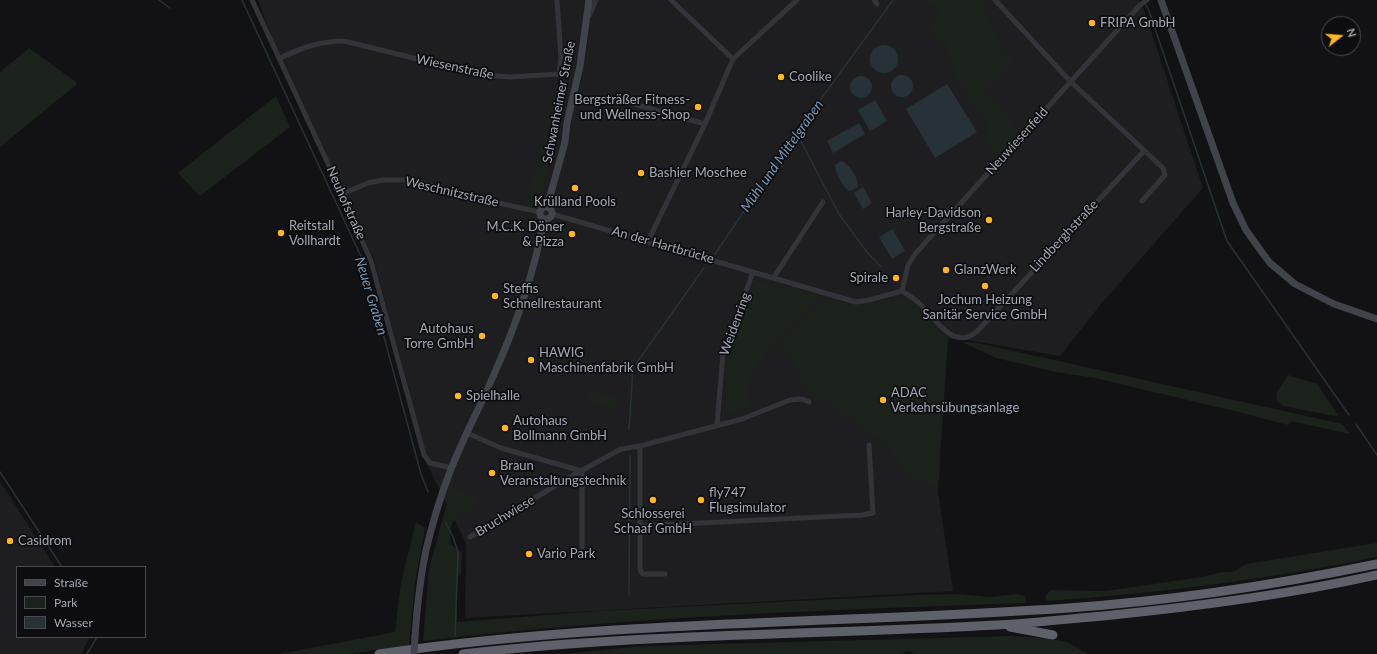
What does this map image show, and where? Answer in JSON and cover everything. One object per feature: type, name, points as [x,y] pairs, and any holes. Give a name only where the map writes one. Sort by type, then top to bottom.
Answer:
[{"type":"highway","points":[[379,654],[469,642],[564,633],[713,624],[898,618],[1069,608],[1217,592],[1377,564]]},
{"type":"highway","points":[[463,654],[555,644],[615,640],[712,635],[816,633],[999,625],[1221,603],[1346,582],[1377,575]]},
{"type":"highway","points":[[999,625],[1053,635]]},
{"type":"main road","name":"Schwanheimer Straße","points":[[547,207],[564,142],[580,66],[588,19],[589,0]]},
{"type":"main road","points":[[1161,0],[1233,203],[1246,230],[1260,251],[1270,263],[1295,284],[1334,304],[1377,319]]},
{"type":"main road","points":[[547,207],[551,209],[552,214],[550,218],[544,220],[539,212],[542,208],[547,207]]},
{"type":"main road","points":[[414,654],[419,590],[426,551],[435,517],[452,468],[495,374],[515,323],[528,284],[544,220]]},
{"type":"street","name":"Neuhofstraße","points":[[252,0],[280,58],[371,261],[424,455],[430,463],[452,468]]},
{"type":"street","name":"Wiesenstraße","points":[[280,58],[314,44],[330,41],[344,41],[483,75],[510,77],[560,74],[561,58],[557,0]]},
{"type":"street","points":[[588,19],[596,0]]},
{"type":"street","points":[[671,0],[734,59]]},
{"type":"street","points":[[648,241],[705,124],[734,59],[797,0]]},
{"type":"street","points":[[995,0],[1070,81],[1163,168],[1165,175],[1142,201]]},
{"type":"street","name":"Neuwiesenfeld","points":[[902,291],[908,265],[915,254],[1070,81],[1140,5],[1147,0]]},
{"type":"street","points":[[634,104],[705,124]]},
{"type":"street","name":"Lindberghstraße","points":[[902,291],[919,302],[944,331],[959,337],[967,337],[975,333],[1144,151]]},
{"type":"street","name":"Weschnitzstraße","points":[[342,194],[368,183],[383,180],[411,180],[490,201],[539,212]]},
{"type":"street","points":[[774,277],[823,202]]},
{"type":"street","name":"An der Hartbrücke","points":[[552,214],[774,277],[856,302],[902,291]]},
{"type":"street","name":"Weidenring","points":[[717,425],[723,353],[753,272]]},
{"type":"street","points":[[665,574],[643,574],[640,572],[640,446],[742,418],[790,400],[802,399],[809,402]]},
{"type":"street","points":[[467,433],[501,448],[582,471],[582,554]]},
{"type":"street","points":[[639,526],[862,515],[873,513],[869,445]]},
{"type":"street","name":"Bruchwiese","points":[[470,537],[570,477],[621,449],[640,446]]},
{"type":"shaded area","points":[[258,0],[1138,0],[1142,4],[1203,188],[1101,304],[1060,356],[961,339],[948,339],[938,492],[953,591],[465,618],[466,543],[426,462],[406,379],[374,260],[278,54]]},
{"type":"shaded area","points":[[0,481],[54,566],[16,566],[16,638],[89,638],[81,654],[0,654]]},
{"type":"green space","points":[[923,0],[982,0],[985,2],[986,16],[1001,49],[1015,61],[984,92],[1019,131],[996,158],[984,137],[991,128],[984,116],[970,101],[958,79],[945,41],[937,39],[931,34],[929,24],[941,13],[933,4]]},
{"type":"green space","points":[[29,48],[76,82],[76,85],[0,147],[0,72]]},
{"type":"green space","points":[[558,82],[567,86],[539,205],[532,208],[526,207]]},
{"type":"green space","points":[[276,96],[290,127],[200,196],[178,173]]},
{"type":"green space","points":[[757,281],[822,296],[761,359],[746,387],[752,408],[731,415],[725,411],[726,356]]},
{"type":"green space","name":"ADAC Verkehrsübungsanlage","points":[[895,297],[913,303],[948,340],[937,488],[914,479],[885,443],[802,386],[792,357],[776,347],[824,298],[855,304],[865,304]]},
{"type":"green space","points":[[962,342],[977,343],[1342,424],[1350,434],[1291,421],[1288,425],[1095,378],[1056,372],[996,358]]},
{"type":"green space","points":[[1288,375],[1317,384],[1338,415],[1335,416],[1283,406],[1277,401],[1277,392]]},
{"type":"green space","points":[[590,390],[618,397],[615,409],[587,402]]},
{"type":"green space","points":[[451,488],[478,496],[475,508],[457,518],[453,522],[451,529],[451,545],[462,552],[461,574],[457,578],[457,622],[598,611],[917,595],[957,594],[990,597],[1017,594],[1025,596],[1026,603],[649,620],[423,641],[429,569]]},
{"type":"green space","points":[[416,522],[425,528],[415,583],[409,645],[350,654],[279,654],[395,632],[401,582]]},
{"type":"green space","points":[[1377,543],[1377,557],[1254,579],[1171,590],[1088,598],[1046,601],[1045,597],[1050,590],[1106,591],[1202,577],[1221,572],[1233,572],[1246,564]]},
{"type":"green space","points":[[1011,636],[1045,638],[1067,642],[1088,654],[916,654],[908,651],[900,654],[562,654],[642,646]]},
{"type":"water","points":[[884,45],[890,46],[894,49],[897,53],[897,65],[894,69],[890,72],[884,73],[878,72],[874,69],[871,65],[870,59],[871,53],[874,49],[878,46]]},
{"type":"water","points":[[902,75],[910,78],[913,86],[910,94],[902,97],[894,94],[891,86],[894,78]]},
{"type":"water","points":[[861,76],[869,79],[872,87],[869,95],[861,98],[853,95],[850,87],[853,79]]},
{"type":"water","points":[[947,84],[977,132],[935,158],[906,109]]},
{"type":"water","points":[[875,100],[887,121],[870,131],[858,110]]},
{"type":"water","points":[[859,123],[865,134],[833,153],[827,141]]},
{"type":"water","points":[[841,161],[850,168],[857,180],[858,187],[850,191],[842,183],[836,172],[835,165]]},
{"type":"water","points":[[863,187],[872,203],[863,209],[854,193]]},
{"type":"water","points":[[893,229],[905,251],[892,259],[879,237]]},
{"type":"waterway","points":[[159,0],[170,8]]},
{"type":"waterway","name":"Neuer Graben","points":[[242,0],[364,263],[421,474],[428,492]]},
{"type":"waterway","name":"Mühl und Mittelgraben","points":[[715,254],[811,113],[893,0]]},
{"type":"waterway","points":[[1145,3],[1227,241],[1349,415]]},
{"type":"waterway","points":[[797,134],[839,214],[867,252],[881,267]]},
{"type":"waterway","name":"Mühl und Mittelgraben","points":[[629,430],[633,368],[704,268]]},
{"type":"waterway","points":[[1356,424],[1377,455]]},
{"type":"waterway","name":"Mühl und Mittelgraben","points":[[629,595],[630,455]]},
{"type":"waterway","points":[[0,472],[61,566]]},
{"type":"waterway","name":"Neuer Graben","points":[[446,523],[458,552],[455,636]]},
{"type":"waterway","points":[[87,654],[96,638]]},
{"type":"place","name":"FRIPA GmbH","points":[[1092,23]]},
{"type":"place","name":"Coolike","points":[[781,77]]},
{"type":"place","name":"Bergsträßer Fitness- und Wellness-Shop","points":[[698,107]]},
{"type":"place","name":"Bashier Moschee","points":[[641,173]]},
{"type":"place","name":"Krülland Pools","points":[[575,188]]},
{"type":"place","name":"Harley-Davidson Bergstraße","points":[[989,220]]},
{"type":"place","name":"Reitstall Vollhardt","points":[[281,233]]},
{"type":"place","name":"M.C.K. Döner & Pizza","points":[[572,234]]},
{"type":"place","name":"GlanzWerk","points":[[946,270]]},
{"type":"place","name":"Spirale","points":[[896,278]]},
{"type":"place","name":"Jochum Heizung Sanitär Service GmbH","points":[[985,286]]},
{"type":"place","name":"Steffis Schnellrestaurant","points":[[495,296]]},
{"type":"place","name":"Autohaus Torre GmbH","points":[[482,336]]},
{"type":"place","name":"HAWIG Maschinenfabrik GmbH","points":[[531,360]]},
{"type":"place","name":"Spielhalle","points":[[458,396]]},
{"type":"place","name":"ADAC Verkehrsübungsanlage","points":[[883,400]]},
{"type":"place","name":"Autohaus Bollmann GmbH","points":[[505,428]]},
{"type":"place","name":"Braun Veranstaltungstechnik","points":[[492,473]]},
{"type":"place","name":"Schlosserei Schaaf GmbH","points":[[653,500]]},
{"type":"place","name":"fly747 Flugsimulator","points":[[701,500]]},
{"type":"place","name":"Casidrom","points":[[10,541]]},
{"type":"place","name":"Vario Park","points":[[529,554]]}]
